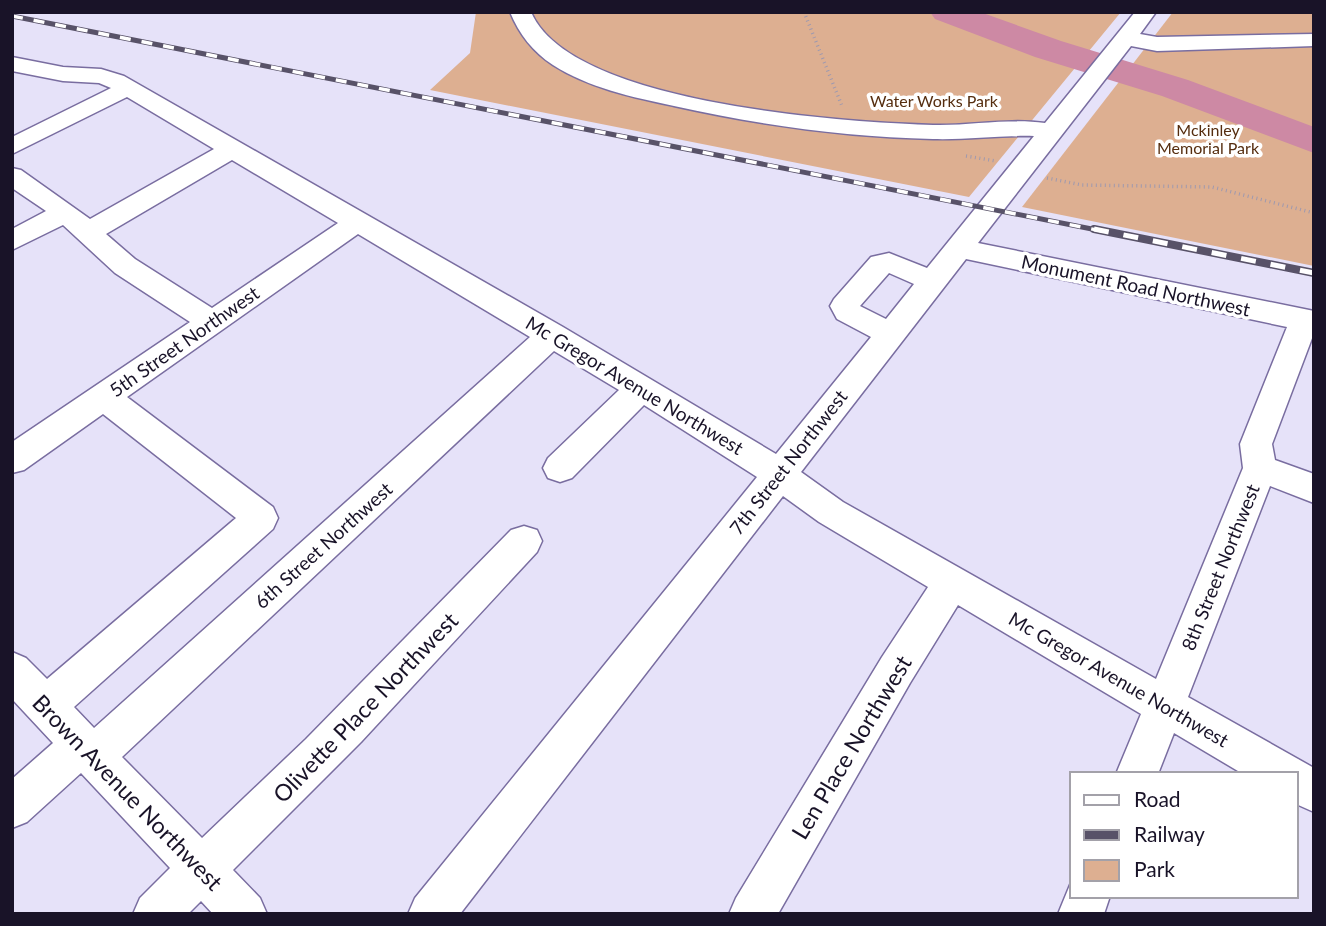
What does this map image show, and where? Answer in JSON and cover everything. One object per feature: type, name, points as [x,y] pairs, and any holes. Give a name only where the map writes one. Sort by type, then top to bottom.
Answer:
[{"type":"street","points":[[520,12],[535,39],[565,63],[611,83],[666,97],[764,116],[884,130],[938,133],[1031,128],[1051,131]]},
{"type":"street","name":"7th Street Northwest","points":[[431,914],[1146,12]]},
{"type":"street","points":[[1121,42],[1312,42]]},
{"type":"street","name":"Mc Gregor Avenue Northwest","points":[[12,64],[63,74],[116,94],[231,150],[552,335],[744,450],[831,512],[1280,772]]},
{"type":"street","points":[[12,147],[116,94]]},
{"type":"street","points":[[88,232],[231,150]]},
{"type":"street","points":[[12,176],[65,212],[125,266],[212,322]]},
{"type":"street","points":[[12,241],[65,212]]},
{"type":"street","name":"5th Street Northwest","points":[[12,460],[357,222]]},
{"type":"street","name":"Monument Road Northwest","points":[[959,248],[1309,321]]},
{"type":"street","points":[[890,334],[847,313],[844,306],[881,264],[889,262],[932,281]]},
{"type":"street","name":"8th Street Northwest","points":[[1138,772],[1260,468],[1256,444],[1309,321]]},
{"type":"street","name":"6th Street Northwest","points":[[12,807],[88,750],[552,335]]},
{"type":"street","points":[[561,468],[641,388]]},
{"type":"street","points":[[46,706],[261,518],[104,397]]},
{"type":"street","points":[[1260,468],[1314,489]]},
{"type":"street","name":"Olivette Place Northwest","points":[[201,868],[320,755],[524,541]]},
{"type":"street","name":"Len Place Northwest","points":[[752,914],[896,670],[952,582]]},
{"type":"street","name":"Brown Avenue Northwest","points":[[12,671],[244,914]]},
{"type":"street","points":[[1298,782],[1314,792]]},
{"type":"street","points":[[156,914],[201,868]]},
{"type":"green space","name":"Water Works Park","points":[[476,12],[1121,12],[969,197],[430,90],[470,53]]},
{"type":"green space","name":"Mckinley Memorial Park","points":[[1173,12],[1314,12],[1314,266],[1022,207]]},
{"type":"waterway","points":[[947,12],[1048,49],[1175,88],[1314,141]]},
{"type":"railway","points":[[12,16],[1102,231]]},
{"type":"railway","points":[[1094,229],[1314,273]]}]
